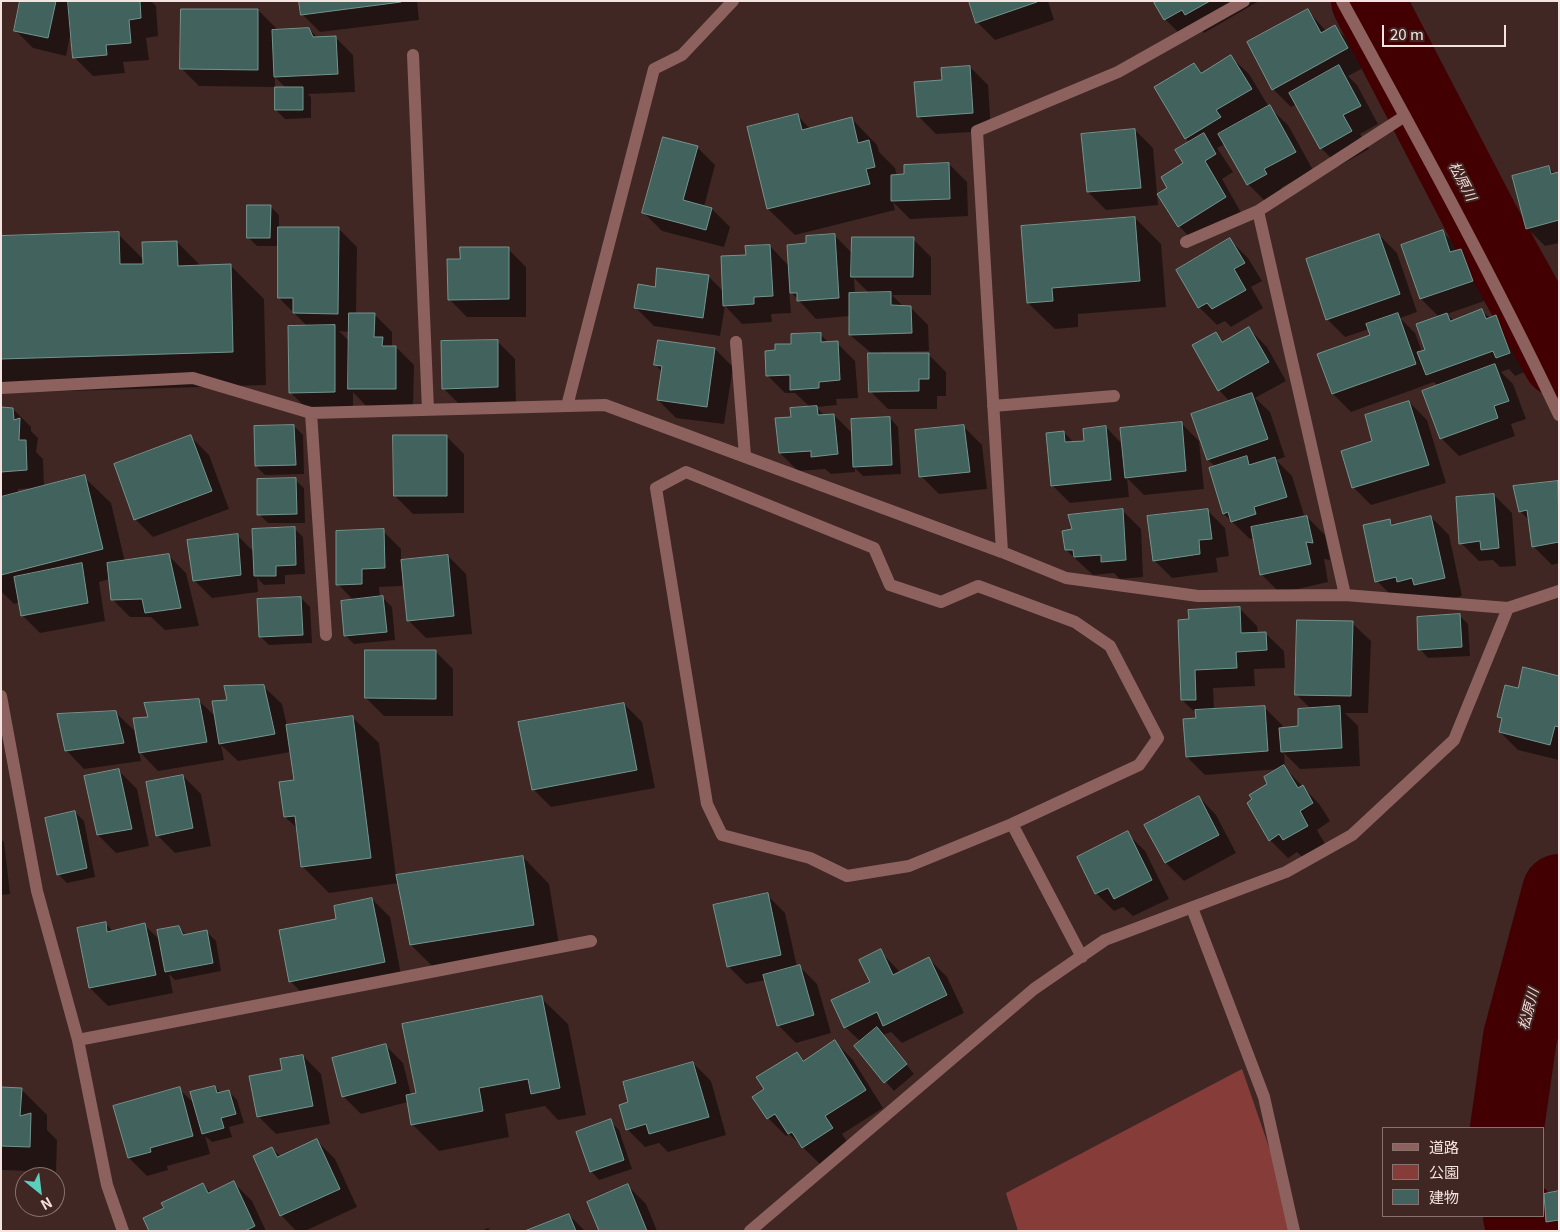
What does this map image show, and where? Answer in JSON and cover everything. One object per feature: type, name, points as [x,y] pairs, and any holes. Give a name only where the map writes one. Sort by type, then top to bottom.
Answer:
[{"type":"street","points":[[567,406],[654,69],[682,55],[734,1]]},
{"type":"street","points":[[1002,552],[977,131],[1118,72],[1244,1]]},
{"type":"street","points":[[1342,1],[1524,342],[1559,415]]},
{"type":"street","points":[[413,55],[428,410]]},
{"type":"street","points":[[1186,242],[1258,211],[1405,116]]},
{"type":"street","points":[[1258,211],[1345,595]]},
{"type":"street","points":[[736,342],[745,456]]},
{"type":"street","points":[[1,388],[192,378],[311,413],[605,405],[1002,552],[1066,578],[1198,596],[1345,595],[1508,608],[1559,591]]},
{"type":"street","points":[[993,406],[1114,396]]},
{"type":"street","points":[[311,413],[326,635]]},
{"type":"street","points":[[686,472],[874,548],[890,584],[941,602],[978,586],[1075,622],[1110,646],[1158,738],[1139,765],[1012,824],[909,866],[847,876],[810,858],[722,835],[707,804],[656,488],[686,472]]},
{"type":"street","points":[[750,1231],[1034,989],[1105,940],[1286,872],[1352,835],[1454,740],[1508,608]]},
{"type":"street","points":[[1,696],[37,892],[78,1040],[107,1185],[124,1231]]},
{"type":"street","points":[[1012,824],[1082,956]]},
{"type":"street","points":[[1192,908],[1264,1097],[1294,1231]]},
{"type":"street","points":[[78,1040],[591,942]]},
{"type":"green space","points":[[1242,1069],[1298,1231],[1018,1231],[1006,1193]]},
{"type":"building","points":[[20,1],[56,1],[48,38],[14,31]]},
{"type":"building","points":[[68,1],[140,1],[141,18],[129,20],[131,43],[106,45],[107,55],[73,58]]},
{"type":"building","points":[[299,1],[401,1],[401,2],[301,15]]},
{"type":"building","points":[[969,1],[1036,1],[1037,2],[976,23]]},
{"type":"building","points":[[1158,1],[1210,1],[1185,15],[1182,10],[1164,20],[1154,3]]},
{"type":"building","points":[[181,9],[258,9],[258,70],[180,69]]},
{"type":"building","points":[[1308,9],[1321,33],[1335,25],[1348,48],[1272,90],[1247,42]]},
{"type":"building","points":[[309,28],[313,37],[336,36],[338,74],[274,77],[272,30]]},
{"type":"building","points":[[1231,55],[1252,89],[1216,110],[1221,117],[1185,139],[1154,87],[1194,63],[1201,73]]},
{"type":"building","points":[[1339,65],[1361,106],[1343,115],[1352,131],[1320,149],[1289,93]]},
{"type":"building","points":[[970,66],[973,113],[917,117],[914,82],[942,80],[941,68]]},
{"type":"building","points":[[275,87],[303,87],[303,110],[275,110]]},
{"type":"building","points":[[1270,105],[1296,152],[1264,169],[1267,174],[1247,185],[1218,134]]},
{"type":"building","points":[[798,114],[802,130],[852,117],[858,143],[869,140],[875,167],[866,169],[870,184],[767,209],[747,127]]},
{"type":"building","points":[[1135,129],[1141,188],[1087,192],[1081,134]]},
{"type":"building","points":[[1204,133],[1216,154],[1205,161],[1226,197],[1178,227],[1157,194],[1167,188],[1161,177],[1183,163],[1175,150]]},
{"type":"building","points":[[663,137],[698,146],[683,200],[712,208],[706,230],[642,213]]},
{"type":"building","points":[[949,163],[950,199],[891,201],[891,175],[904,174],[904,165]]},
{"type":"building","points":[[1549,166],[1551,174],[1559,172],[1559,220],[1526,229],[1512,176]]},
{"type":"building","points":[[247,205],[271,205],[270,238],[247,238]]},
{"type":"building","points":[[1135,217],[1140,281],[1052,288],[1053,301],[1027,303],[1021,226]]},
{"type":"building","points":[[278,227],[339,227],[338,314],[293,313],[293,298],[278,298]]},
{"type":"building","points":[[1443,230],[1450,252],[1461,249],[1473,281],[1420,299],[1401,245]]},
{"type":"building","points":[[119,232],[120,264],[143,264],[142,242],[177,241],[178,266],[231,264],[233,352],[1,359],[1,236]]},
{"type":"building","points":[[835,234],[839,298],[797,301],[797,293],[790,293],[787,245],[806,243],[806,236]]},
{"type":"building","points":[[1379,234],[1400,294],[1326,320],[1306,259]]},
{"type":"building","points":[[852,237],[914,237],[913,277],[851,277]]},
{"type":"building","points":[[1230,238],[1245,263],[1234,269],[1246,290],[1212,309],[1207,303],[1198,308],[1176,270]]},
{"type":"building","points":[[770,245],[773,296],[754,297],[754,304],[723,306],[721,256],[746,255],[745,246]]},
{"type":"building","points":[[460,247],[509,247],[509,299],[448,300],[447,259],[460,259]]},
{"type":"building","points":[[657,268],[709,275],[703,318],[634,308],[638,284],[655,287]]},
{"type":"building","points":[[891,292],[891,305],[911,306],[912,333],[849,335],[849,293]]},
{"type":"building","points":[[1482,309],[1486,319],[1496,315],[1510,353],[1496,358],[1493,351],[1426,375],[1417,352],[1425,350],[1416,324],[1447,313],[1450,321]]},
{"type":"building","points":[[349,313],[375,313],[374,337],[383,337],[382,346],[396,346],[396,389],[348,389]]},
{"type":"building","points":[[1398,313],[1416,364],[1332,394],[1317,354],[1370,335],[1366,324]]},
{"type":"building","points":[[335,325],[335,392],[289,393],[288,326]]},
{"type":"building","points":[[1249,327],[1269,362],[1218,391],[1192,345],[1216,332],[1222,342]]},
{"type":"building","points":[[821,333],[821,342],[838,341],[840,380],[819,382],[819,388],[790,390],[790,375],[766,376],[765,351],[775,350],[775,344],[791,344],[791,334]]},
{"type":"building","points":[[498,340],[498,387],[442,389],[441,341]]},
{"type":"building","points":[[658,340],[715,348],[707,407],[657,400],[662,366],[654,365]]},
{"type":"building","points":[[868,353],[929,353],[929,379],[919,379],[919,391],[869,392]]},
{"type":"building","points":[[1495,364],[1509,401],[1494,406],[1498,418],[1440,439],[1422,391]]},
{"type":"building","points":[[1252,393],[1268,439],[1207,460],[1191,414]]},
{"type":"building","points":[[1409,401],[1429,465],[1352,488],[1341,451],[1372,441],[1365,415]]},
{"type":"building","points":[[817,406],[818,415],[834,414],[838,454],[811,457],[811,451],[779,453],[775,418],[791,417],[790,408]]},
{"type":"building","points":[[1,407],[13,408],[14,420],[20,418],[19,440],[26,440],[27,470],[1,472]]},
{"type":"building","points":[[890,417],[892,465],[853,467],[851,419]]},
{"type":"building","points":[[1182,422],[1186,471],[1125,478],[1120,428]]},
{"type":"building","points":[[294,425],[296,465],[255,466],[254,426]]},
{"type":"building","points":[[964,425],[970,472],[919,477],[915,430]]},
{"type":"building","points":[[1106,426],[1111,480],[1051,486],[1046,433],[1064,431],[1065,442],[1084,441],[1083,429]]},
{"type":"building","points":[[191,435],[212,491],[134,520],[114,464]]},
{"type":"building","points":[[393,435],[447,435],[447,496],[394,496]]},
{"type":"building","points":[[1247,456],[1249,465],[1275,457],[1287,497],[1254,507],[1256,514],[1231,522],[1228,512],[1223,514],[1209,468]]},
{"type":"building","points":[[85,475],[103,549],[1,575],[1,497]]},
{"type":"building","points":[[296,478],[297,514],[257,515],[257,479]]},
{"type":"building","points":[[1558,481],[1559,542],[1532,547],[1527,510],[1519,512],[1513,486]]},
{"type":"building","points":[[1494,494],[1499,548],[1481,550],[1480,541],[1459,544],[1456,497]]},
{"type":"building","points":[[1123,509],[1126,560],[1101,562],[1101,555],[1074,557],[1073,550],[1065,550],[1062,531],[1072,529],[1068,515]]},
{"type":"building","points":[[1208,509],[1212,539],[1199,540],[1200,554],[1153,561],[1147,516]]},
{"type":"building","points":[[1307,516],[1313,543],[1306,542],[1311,564],[1260,575],[1251,527]]},
{"type":"building","points":[[1431,516],[1445,578],[1414,585],[1412,578],[1397,582],[1396,577],[1375,582],[1363,525],[1390,519],[1391,525]]},
{"type":"building","points":[[295,527],[296,565],[276,566],[276,576],[254,576],[252,529]]},
{"type":"building","points":[[384,529],[385,568],[362,569],[362,584],[336,585],[336,531]]},
{"type":"building","points":[[238,534],[241,575],[193,581],[187,540]]},
{"type":"building","points":[[169,554],[181,608],[145,613],[142,599],[111,600],[107,563]]},
{"type":"building","points":[[448,555],[454,616],[407,621],[401,560]]},
{"type":"building","points":[[82,563],[88,603],[21,616],[14,577]]},
{"type":"building","points":[[383,596],[387,632],[344,636],[341,601]]},
{"type":"building","points":[[301,597],[303,635],[259,637],[257,599]]},
{"type":"building","points":[[1240,607],[1241,633],[1266,632],[1267,650],[1236,652],[1237,668],[1195,670],[1196,700],[1181,700],[1178,620],[1189,619],[1188,610]]},
{"type":"building","points":[[1460,614],[1462,647],[1418,650],[1417,617]]},
{"type":"building","points":[[1297,620],[1353,621],[1351,696],[1295,695]]},
{"type":"building","points":[[365,650],[436,650],[436,699],[365,698]]},
{"type":"building","points":[[1523,667],[1559,676],[1559,727],[1555,726],[1550,745],[1499,732],[1502,718],[1497,717],[1505,685],[1518,688]]},
{"type":"building","points":[[264,685],[275,734],[219,744],[212,701],[227,700],[224,686]]},
{"type":"building","points":[[199,699],[207,742],[139,753],[133,718],[148,717],[144,703]]},
{"type":"building","points":[[624,703],[637,770],[532,790],[518,722]]},
{"type":"building","points":[[1265,706],[1268,751],[1186,757],[1183,719],[1196,718],[1195,710]]},
{"type":"building","points":[[1340,706],[1342,748],[1281,752],[1279,728],[1298,726],[1298,709]]},
{"type":"building","points":[[116,711],[124,743],[65,751],[57,714]]},
{"type":"building","points":[[353,716],[371,858],[301,867],[295,816],[284,817],[279,782],[294,780],[286,725]]},
{"type":"building","points":[[1284,765],[1298,788],[1303,785],[1313,803],[1300,811],[1308,826],[1283,840],[1279,834],[1269,841],[1247,803],[1252,799],[1249,795],[1267,784],[1264,777]]},
{"type":"building","points":[[119,769],[132,829],[97,835],[84,776]]},
{"type":"building","points":[[183,775],[193,828],[156,836],[146,782]]},
{"type":"building","points":[[1199,796],[1219,835],[1165,863],[1144,825]]},
{"type":"building","points":[[75,811],[87,868],[57,875],[45,818]]},
{"type":"building","points":[[1128,831],[1152,880],[1114,899],[1108,888],[1095,894],[1077,857]]},
{"type":"building","points":[[523,856],[534,925],[410,945],[396,875]]},
{"type":"building","points":[[768,893],[781,955],[727,967],[713,905]]},
{"type":"building","points":[[372,898],[385,962],[289,982],[279,930],[336,919],[334,906]]},
{"type":"building","points":[[106,922],[107,932],[145,923],[156,975],[89,988],[77,928]]},
{"type":"building","points":[[179,926],[183,935],[207,930],[213,963],[165,972],[157,930]]},
{"type":"building","points":[[881,949],[893,975],[929,957],[947,995],[883,1026],[877,1012],[844,1028],[831,1000],[870,982],[859,960]]},
{"type":"building","points":[[800,965],[814,1015],[777,1026],[763,975]]},
{"type":"building","points":[[542,996],[560,1088],[531,1094],[528,1079],[479,1088],[483,1111],[411,1125],[406,1095],[416,1093],[402,1024]]},
{"type":"building","points":[[877,1027],[907,1064],[884,1083],[854,1046]]},
{"type":"building","points":[[835,1040],[866,1090],[825,1116],[833,1128],[802,1148],[792,1132],[788,1134],[775,1114],[767,1119],[752,1097],[764,1089],[756,1077],[797,1052],[803,1061]]},
{"type":"building","points":[[386,1044],[396,1083],[342,1097],[332,1058]]},
{"type":"building","points":[[303,1055],[313,1106],[257,1117],[249,1076],[282,1070],[280,1059]]},
{"type":"building","points":[[693,1062],[709,1117],[649,1134],[646,1124],[626,1130],[619,1105],[628,1102],[623,1082]]},
{"type":"building","points":[[215,1086],[217,1093],[229,1090],[236,1114],[221,1118],[224,1128],[202,1134],[190,1092]]},
{"type":"building","points":[[1,1087],[22,1088],[20,1116],[31,1113],[30,1147],[1,1146]]},
{"type":"building","points":[[180,1087],[193,1136],[150,1148],[151,1152],[128,1158],[113,1106]]},
{"type":"building","points":[[611,1119],[624,1160],[590,1172],[576,1132]]},
{"type":"building","points":[[317,1139],[340,1189],[280,1216],[253,1156],[272,1147],[277,1157]]},
{"type":"building","points":[[234,1181],[255,1226],[245,1231],[149,1231],[143,1218],[164,1208],[161,1203],[203,1183],[208,1193]]},
{"type":"building","points":[[628,1184],[647,1231],[599,1231],[587,1202]]},
{"type":"building","points":[[1559,1191],[1559,1220],[1546,1222],[1545,1194]]},
{"type":"building","points":[[569,1214],[576,1231],[525,1231]]},
{"type":"waterway","name":"松原川","points":[[1368,1],[1483,222],[1559,360]]},
{"type":"waterway","name":"松原川","points":[[1507,1127],[1520,1037],[1559,891]]},
{"type":"waterway","name":"松原川","points":[[1520,1217],[1523,1231]]}]
